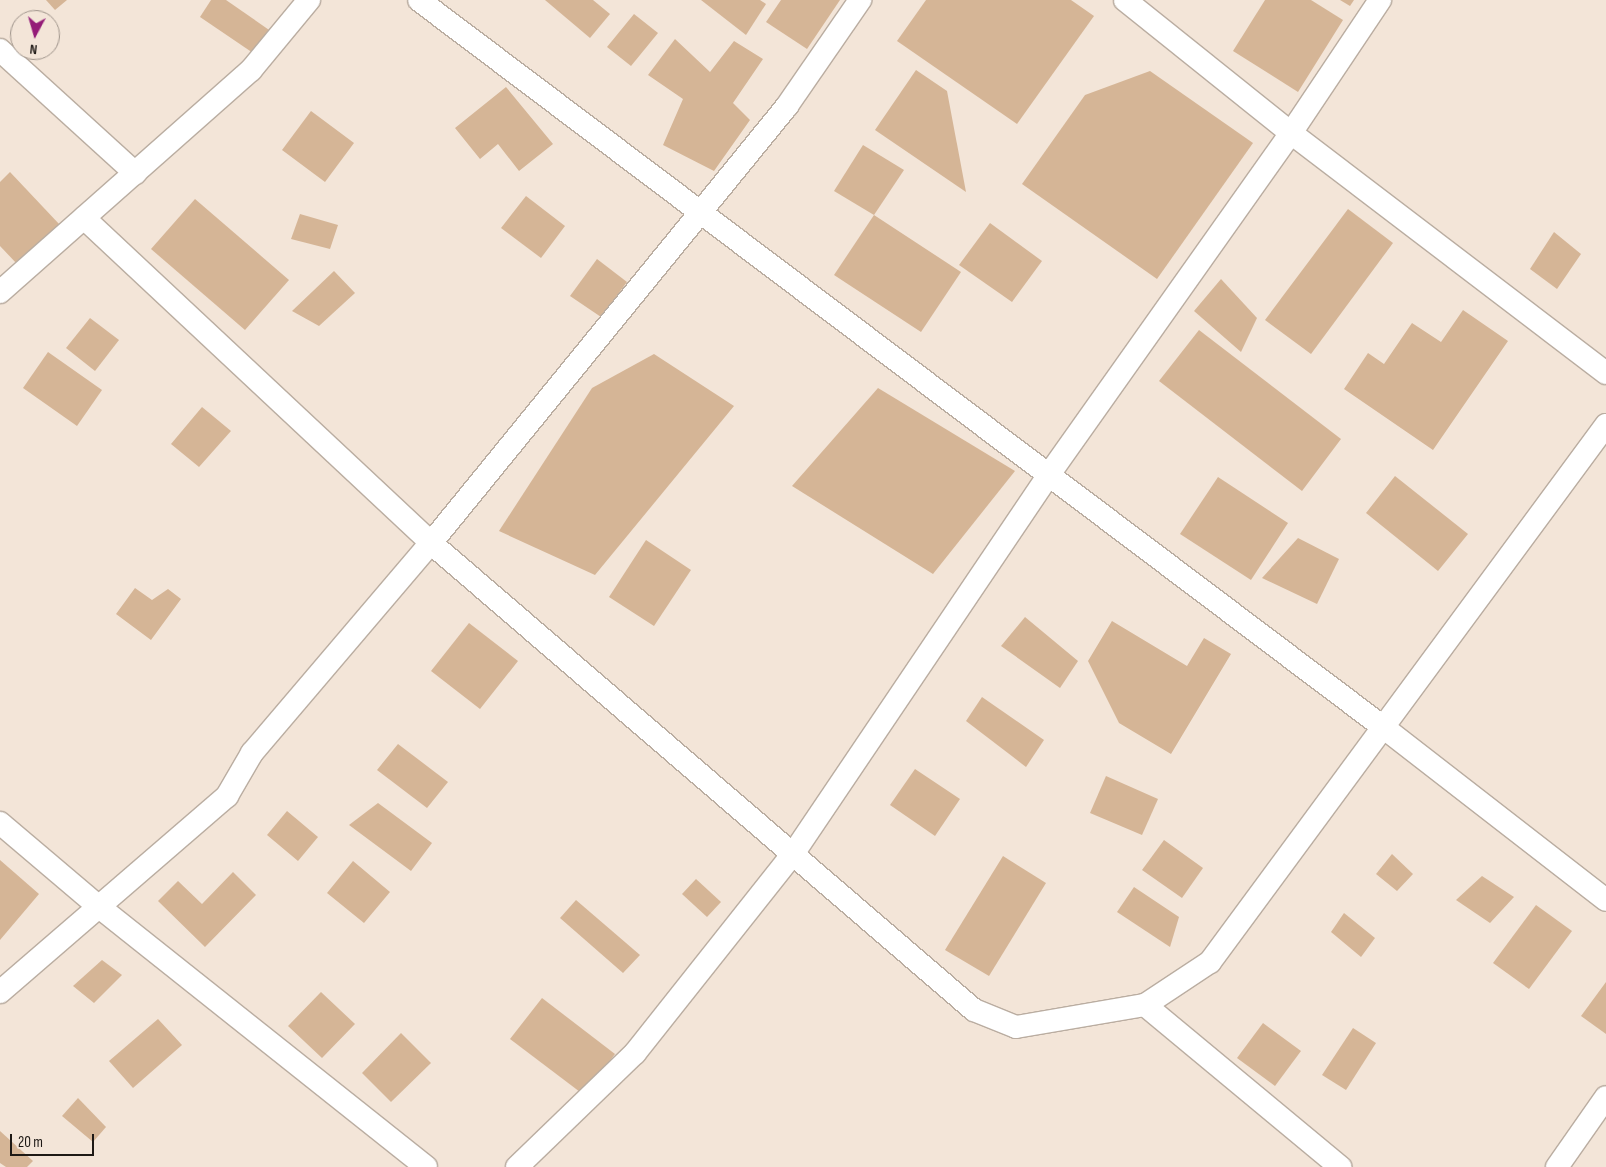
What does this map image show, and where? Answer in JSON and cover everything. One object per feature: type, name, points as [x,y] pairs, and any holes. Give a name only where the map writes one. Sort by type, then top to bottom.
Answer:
[{"type":"street","points":[[0,292],[252,70],[308,0]]},
{"type":"street","points":[[418,0],[698,213],[1384,727],[1606,900]]},
{"type":"street","points":[[0,992],[227,796],[252,753],[431,543],[787,106],[860,0]]},
{"type":"street","points":[[1125,0],[1290,133],[1606,373]]},
{"type":"street","points":[[517,1167],[635,1053],[793,854],[1048,476],[1290,133],[1380,0]]},
{"type":"street","points":[[0,50],[135,173]]},
{"type":"street","points":[[84,218],[431,543],[974,1010],[1016,1027],[1145,1005],[1210,962],[1606,425]]},
{"type":"street","points":[[0,822],[98,906],[426,1167]]},
{"type":"street","points":[[1145,1005],[1340,1167]]},
{"type":"street","points":[[1557,1167],[1606,1096]]},
{"type":"building","points":[[46,0],[67,0],[55,10]]},
{"type":"building","points":[[211,0],[226,0],[272,32],[256,55],[200,17]]},
{"type":"building","points":[[545,0],[593,0],[610,14],[590,38]]},
{"type":"building","points":[[701,0],[760,0],[766,4],[746,35]]},
{"type":"building","points":[[781,0],[840,0],[807,49],[766,22]]},
{"type":"building","points":[[926,0],[1071,0],[1094,16],[1017,124],[897,41]]},
{"type":"building","points":[[1265,0],[1311,0],[1343,20],[1298,92],[1233,51]]},
{"type":"building","points":[[1340,0],[1354,0],[1350,6]]},
{"type":"building","points":[[634,14],[658,33],[631,66],[607,47]]},
{"type":"building","points":[[675,39],[710,72],[734,41],[763,59],[733,103],[750,120],[714,171],[663,145],[683,99],[648,75]]},
{"type":"building","points":[[916,70],[947,91],[966,192],[875,130]]},
{"type":"building","points":[[1150,71],[1253,143],[1157,279],[1022,184],[1085,95]]},
{"type":"building","points":[[506,87],[553,144],[519,171],[498,144],[480,159],[455,128]]},
{"type":"building","points":[[311,111],[354,143],[325,182],[282,150]]},
{"type":"building","points":[[863,145],[904,170],[874,215],[834,191]]},
{"type":"building","points":[[10,172],[60,225],[18,265],[0,246],[0,182]]},
{"type":"building","points":[[526,196],[565,226],[541,258],[501,228]]},
{"type":"building","points":[[195,199],[289,280],[245,330],[151,249]]},
{"type":"building","points":[[1348,209],[1393,243],[1311,354],[1265,320]]},
{"type":"building","points":[[300,214],[338,225],[330,249],[291,239]]},
{"type":"building","points":[[874,215],[961,272],[921,332],[834,275]]},
{"type":"building","points":[[990,223],[1042,261],[1012,302],[959,265]]},
{"type":"building","points":[[1554,232],[1581,254],[1557,289],[1530,269]]},
{"type":"building","points":[[597,259],[627,282],[601,317],[570,296]]},
{"type":"building","points":[[334,271],[355,293],[319,326],[292,311]]},
{"type":"building","points":[[1221,279],[1257,318],[1241,352],[1194,311]]},
{"type":"building","points":[[1463,310],[1508,341],[1433,450],[1344,389],[1368,353],[1384,364],[1412,323],[1441,342]]},
{"type":"building","points":[[90,318],[119,340],[95,371],[66,348]]},
{"type":"building","points":[[1199,330],[1341,439],[1302,491],[1159,381]]},
{"type":"building","points":[[48,352],[102,390],[77,426],[23,388]]},
{"type":"building","points":[[654,354],[734,406],[595,575],[499,531],[592,388]]},
{"type":"building","points":[[878,388],[1015,471],[933,574],[792,486]]},
{"type":"building","points":[[202,407],[231,431],[199,467],[171,444]]},
{"type":"building","points":[[1395,476],[1468,534],[1438,571],[1366,513]]},
{"type":"building","points":[[1218,477],[1288,523],[1251,580],[1180,534]]},
{"type":"building","points":[[1298,538],[1339,559],[1317,604],[1262,578]]},
{"type":"building","points":[[646,540],[691,570],[654,626],[609,597]]},
{"type":"building","points":[[135,588],[152,600],[168,589],[181,599],[151,640],[116,614]]},
{"type":"building","points":[[1025,617],[1078,661],[1060,688],[1001,646]]},
{"type":"building","points":[[1112,621],[1187,666],[1204,638],[1231,654],[1171,754],[1119,723],[1088,661]]},
{"type":"building","points":[[469,623],[518,661],[480,709],[431,671]]},
{"type":"building","points":[[982,697],[1044,740],[1026,767],[966,721]]},
{"type":"building","points":[[398,744],[448,782],[427,808],[377,770]]},
{"type":"building","points":[[915,769],[960,799],[935,836],[890,805]]},
{"type":"building","points":[[1106,776],[1158,799],[1142,835],[1090,813]]},
{"type":"building","points":[[378,803],[432,843],[411,871],[349,825]]},
{"type":"building","points":[[287,811],[318,837],[298,861],[267,835]]},
{"type":"building","points":[[1164,840],[1203,868],[1182,898],[1142,870]]},
{"type":"building","points":[[1392,854],[1413,874],[1397,891],[1376,874]]},
{"type":"building","points":[[1003,856],[1046,883],[989,976],[945,950]]},
{"type":"building","points":[[0,860],[39,894],[0,940]]},
{"type":"building","points":[[353,861],[390,892],[364,923],[327,893]]},
{"type":"building","points":[[233,872],[256,895],[205,947],[158,901],[178,881],[202,904]]},
{"type":"building","points":[[1482,876],[1514,897],[1490,923],[1456,900]]},
{"type":"building","points":[[696,879],[721,902],[707,917],[682,894]]},
{"type":"building","points":[[1134,887],[1179,917],[1170,947],[1117,912]]},
{"type":"building","points":[[576,900],[640,955],[623,973],[560,918]]},
{"type":"building","points":[[1536,905],[1572,931],[1529,989],[1493,963]]},
{"type":"building","points":[[1344,913],[1375,938],[1361,957],[1331,932]]},
{"type":"building","points":[[102,960],[122,975],[94,1003],[73,986]]},
{"type":"building","points":[[1606,982],[1606,1034],[1581,1016]]},
{"type":"building","points":[[321,992],[355,1024],[322,1058],[288,1026]]},
{"type":"building","points":[[542,998],[615,1054],[584,1095],[510,1039]]},
{"type":"building","points":[[158,1019],[182,1045],[133,1088],[109,1061]]},
{"type":"building","points":[[1263,1023],[1301,1051],[1275,1086],[1237,1058]]},
{"type":"building","points":[[1353,1028],[1376,1043],[1346,1090],[1322,1075]]},
{"type":"building","points":[[401,1033],[431,1063],[391,1102],[362,1073]]},
{"type":"building","points":[[78,1098],[106,1127],[93,1142],[62,1116]]},
{"type":"building","points":[[0,1131],[33,1161],[27,1167],[6,1167],[0,1163]]}]
